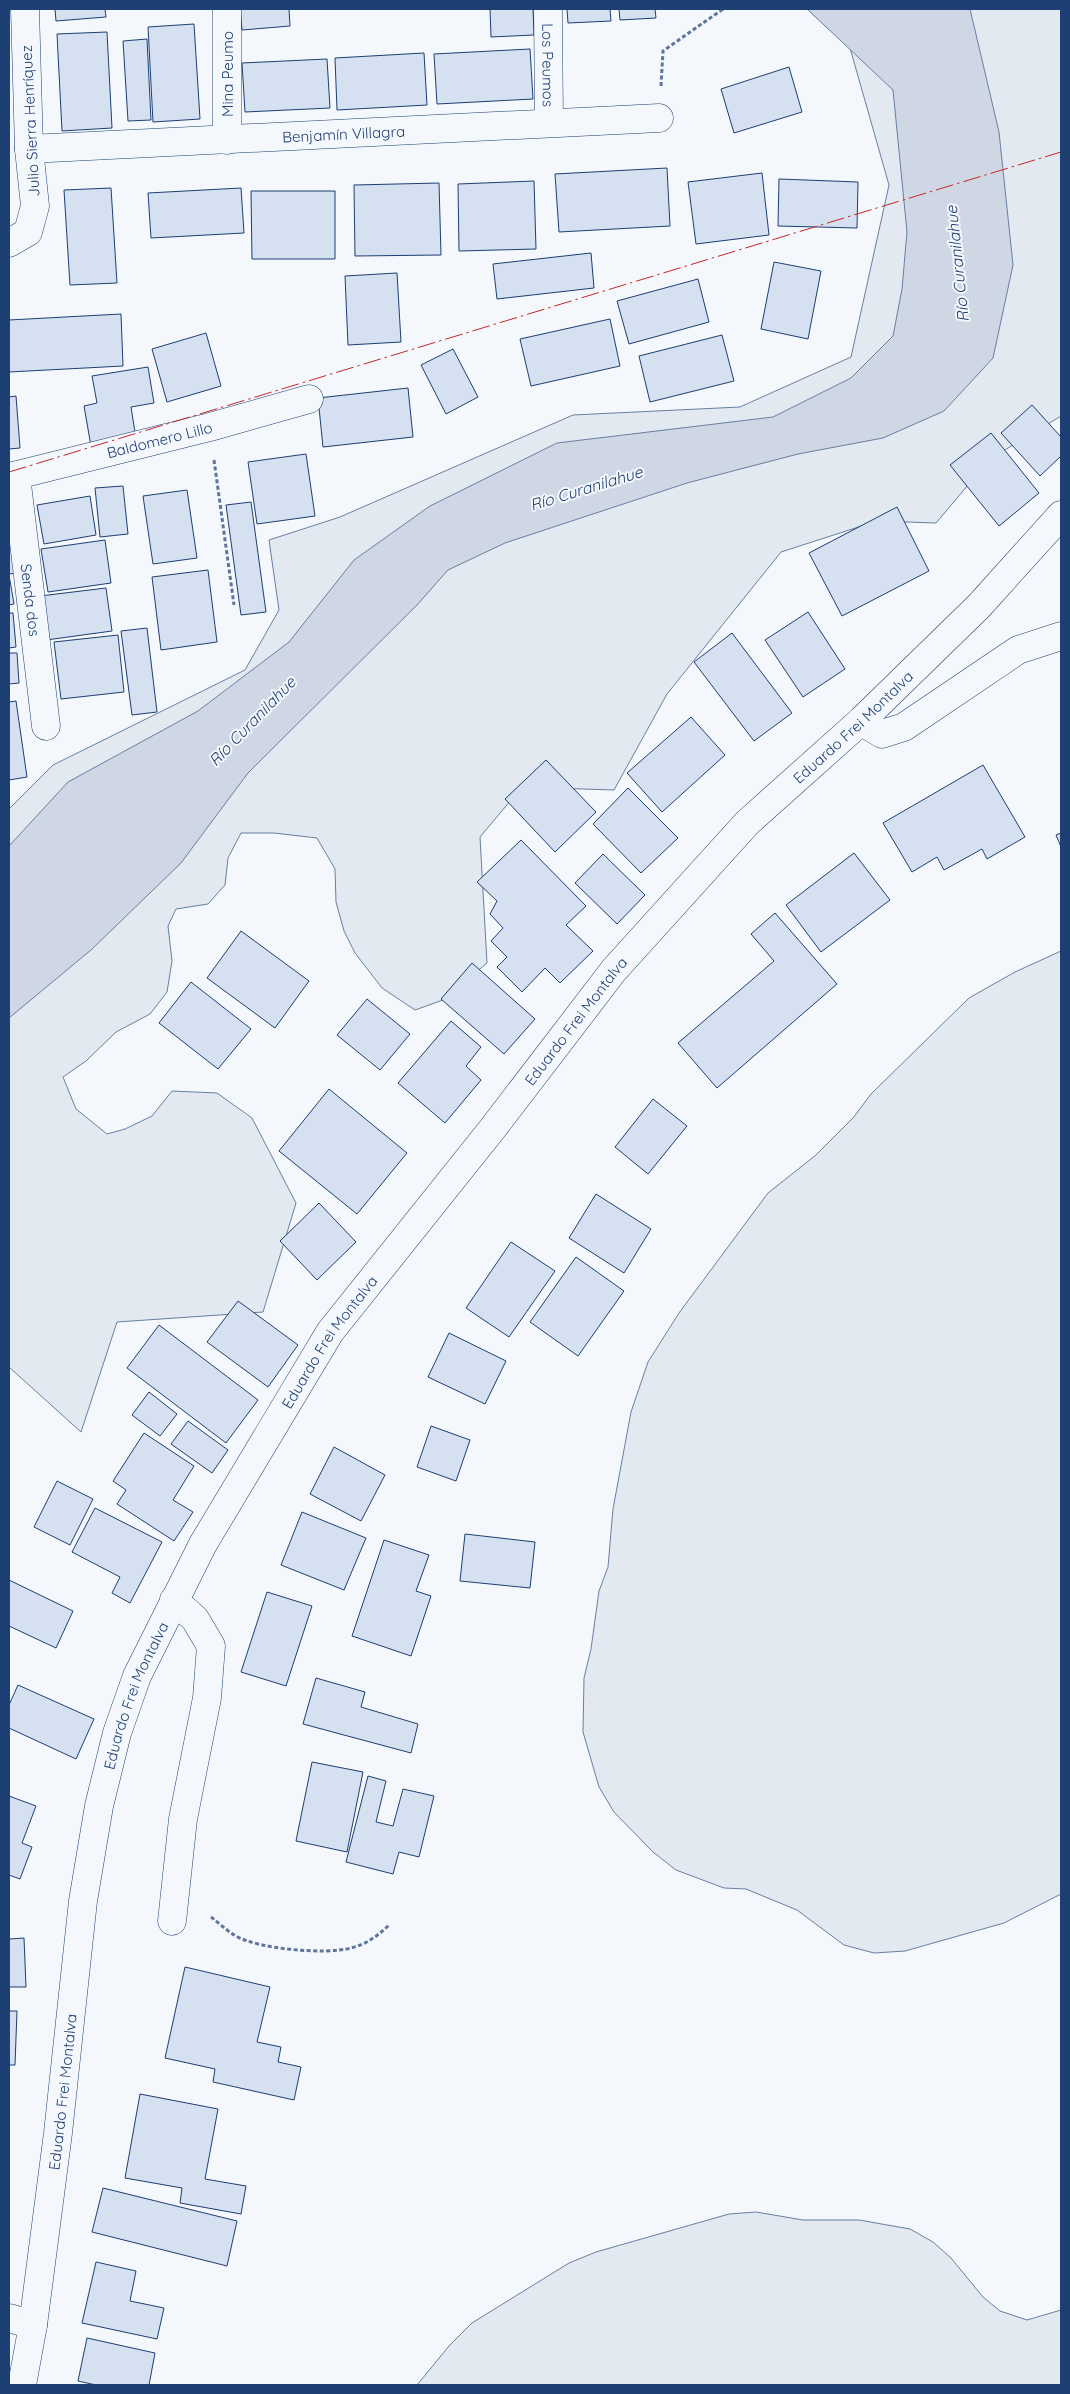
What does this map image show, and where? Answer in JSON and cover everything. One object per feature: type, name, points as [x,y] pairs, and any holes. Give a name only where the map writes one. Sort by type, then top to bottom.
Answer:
[{"type":"street","name":"Julio Sierra Henríquez","points":[[19,237],[35,206],[29,149],[25,9]]},
{"type":"street","name":"Mina Peumo","points":[[227,9],[228,140]]},
{"type":"street","name":"Los Peumos","points":[[548,9],[549,123]]},
{"type":"street","name":"Benjamín Villagra","points":[[29,149],[659,118]]},
{"type":"street","name":"Baldomero Lillo","points":[[12,476],[210,427],[309,399]]},
{"type":"street","name":"Senda dos","points":[[12,476],[46,726]]},
{"type":"street","name":"Eduardo Frei Montalva","points":[[22,2385],[21,2322],[58,2133],[83,1901],[99,1806],[117,1733],[137,1676],[203,1544],[330,1332],[493,1128],[614,970],[747,823],[861,721],[979,606],[1061,515]]},
{"type":"street","points":[[861,721],[882,734],[904,727],[1018,650],[1061,636]]},
{"type":"street","points":[[172,1921],[182,1819],[207,1698],[211,1646],[195,1619],[174,1600]]},
{"type":"path","points":[[659,118],[662,51],[723,9]]},
{"type":"path","points":[[210,427],[234,605]]},
{"type":"path","points":[[211,1917],[237,1937],[270,1946],[308,1951],[350,1948],[377,1937],[390,1924]]},
{"type":"shaded area","points":[[807,9],[1061,9],[1061,416],[990,459],[936,523],[877,521],[781,552],[667,694],[614,790],[522,787],[480,837],[487,963],[443,1000],[415,1010],[382,988],[355,953],[344,931],[336,902],[335,869],[317,838],[274,833],[241,833],[228,858],[225,885],[208,904],[176,909],[168,926],[172,961],[167,992],[150,1014],[116,1032],[86,1061],[63,1077],[76,1109],[107,1134],[125,1129],[152,1116],[172,1091],[217,1093],[252,1118],[296,1203],[263,1312],[117,1322],[81,1432],[9,1367],[9,809],[53,765],[245,670],[279,610],[269,540],[340,517],[573,415],[740,407],[851,357],[889,185],[850,48]]},
{"type":"shaded area","points":[[1061,951],[1061,1894],[1004,1923],[905,1951],[874,1953],[844,1945],[797,1910],[746,1889],[724,1888],[676,1870],[653,1852],[614,1812],[599,1787],[583,1732],[584,1678],[591,1649],[599,1591],[608,1567],[613,1509],[631,1412],[648,1362],[679,1313],[768,1193],[816,1155],[853,1118],[871,1094],[969,998],[1015,972]]},
{"type":"shaded area","points":[[756,2212],[803,2220],[859,2220],[910,2229],[933,2242],[951,2258],[983,2297],[1000,2311],[1027,2320],[1061,2310],[1061,2385],[417,2385],[449,2346],[472,2323],[569,2263],[596,2252],[729,2214]]},
{"type":"water","name":"Río Curanilahue","points":[[807,9],[970,9],[999,132],[1013,265],[993,358],[944,411],[883,438],[798,454],[687,483],[505,543],[448,570],[417,605],[248,773],[181,863],[91,950],[9,1018],[9,846],[68,782],[198,711],[289,642],[354,560],[430,506],[557,443],[773,417],[851,378],[893,336],[902,289],[907,232],[893,90]]},
{"type":"building","points":[[55,9],[105,9],[106,17],[56,21]]},
{"type":"building","points":[[240,9],[289,9],[290,26],[242,30]]},
{"type":"building","points":[[490,9],[533,9],[534,35],[491,37]]},
{"type":"building","points":[[567,9],[610,9],[611,21],[568,23]]},
{"type":"building","points":[[619,9],[655,9],[656,18],[620,20]]},
{"type":"building","points":[[194,24],[200,119],[153,122],[148,27]]},
{"type":"building","points":[[107,32],[112,128],[62,131],[57,34]]},
{"type":"building","points":[[147,39],[151,120],[128,121],[123,41]]},
{"type":"building","points":[[530,49],[533,99],[437,104],[434,54]]},
{"type":"building","points":[[424,53],[427,105],[337,110],[335,58]]},
{"type":"building","points":[[327,59],[330,108],[245,112],[242,63]]},
{"type":"building","points":[[789,67],[802,112],[734,133],[721,89]]},
{"type":"building","points":[[667,168],[670,226],[559,232],[555,174]]},
{"type":"building","points":[[762,173],[769,235],[696,244],[688,182]]},
{"type":"building","points":[[779,179],[858,182],[857,228],[778,226]]},
{"type":"building","points":[[534,181],[536,249],[459,251],[458,184]]},
{"type":"building","points":[[439,183],[441,255],[355,256],[354,185]]},
{"type":"building","points":[[111,188],[117,283],[70,285],[64,190]]},
{"type":"building","points":[[241,188],[244,233],[151,238],[148,193]]},
{"type":"building","points":[[251,191],[335,191],[335,259],[252,259]]},
{"type":"building","points":[[591,253],[594,288],[497,299],[493,264]]},
{"type":"building","points":[[774,262],[821,271],[808,339],[761,329]]},
{"type":"building","points":[[397,273],[401,342],[348,345],[345,276]]},
{"type":"building","points":[[698,279],[709,322],[629,344],[617,301]]},
{"type":"building","points":[[121,314],[123,366],[9,372],[9,320]]},
{"type":"building","points":[[610,319],[620,366],[531,386],[520,339]]},
{"type":"building","points":[[206,333],[221,386],[167,402],[152,349]]},
{"type":"building","points":[[722,335],[734,381],[650,402],[639,356]]},
{"type":"building","points":[[453,349],[478,397],[446,414],[421,365]]},
{"type":"building","points":[[148,367],[154,403],[131,407],[137,445],[92,452],[84,406],[97,403],[92,376]]},
{"type":"building","points":[[408,388],[413,437],[323,447],[318,398]]},
{"type":"building","points":[[16,396],[20,448],[9,449],[9,397]]},
{"type":"building","points":[[1032,405],[1061,437],[1061,456],[1040,476],[1001,433]]},
{"type":"building","points":[[991,433],[1039,493],[999,526],[950,465]]},
{"type":"building","points":[[306,454],[315,516],[257,524],[248,462]]},
{"type":"building","points":[[123,486],[128,534],[100,537],[95,488]]},
{"type":"building","points":[[187,490],[197,558],[153,564],[143,496]]},
{"type":"building","points":[[90,496],[96,535],[44,544],[37,505]]},
{"type":"building","points":[[251,502],[266,612],[241,615],[226,505]]},
{"type":"building","points":[[897,507],[929,571],[842,616],[809,553]]},
{"type":"building","points":[[9,517],[16,573],[9,574]]},
{"type":"building","points":[[105,540],[111,583],[48,592],[41,549]]},
{"type":"building","points":[[208,570],[217,642],[161,650],[152,577]]},
{"type":"building","points":[[9,575],[14,604],[9,605]]},
{"type":"building","points":[[106,588],[112,631],[46,640],[40,596]]},
{"type":"building","points":[[808,612],[845,669],[803,697],[765,640]]},
{"type":"building","points":[[9,613],[13,613],[16,647],[9,648]]},
{"type":"building","points":[[147,628],[157,712],[132,715],[121,631]]},
{"type":"building","points":[[732,633],[792,713],[754,741],[694,662]]},
{"type":"building","points":[[118,635],[124,692],[61,699],[54,642]]},
{"type":"building","points":[[9,653],[17,653],[19,683],[9,684]]},
{"type":"building","points":[[16,701],[27,777],[9,780],[9,702]]},
{"type":"building","points":[[691,717],[725,755],[662,812],[627,773]]},
{"type":"building","points":[[546,760],[596,812],[555,852],[505,799]]},
{"type":"building","points":[[983,765],[1025,837],[987,859],[982,849],[944,870],[937,857],[912,872],[883,823]]},
{"type":"building","points":[[628,788],[678,838],[641,873],[593,824]]},
{"type":"building","points":[[1061,833],[1061,847],[1056,835]]},
{"type":"building","points":[[521,840],[586,906],[566,925],[593,951],[560,983],[545,968],[522,992],[497,967],[507,957],[491,941],[503,928],[490,914],[497,901],[477,882]]},
{"type":"building","points":[[854,853],[890,900],[821,952],[786,905]]},
{"type":"building","points":[[603,854],[645,895],[617,924],[575,883]]},
{"type":"building","points":[[775,913],[837,984],[717,1088],[678,1043],[774,961],[751,934]]},
{"type":"building","points":[[241,931],[309,981],[275,1028],[207,978]]},
{"type":"building","points":[[472,963],[535,1019],[504,1054],[441,999]]},
{"type":"building","points":[[191,982],[251,1029],[218,1069],[159,1023]]},
{"type":"building","points":[[367,999],[410,1034],[380,1070],[337,1035]]},
{"type":"building","points":[[451,1021],[481,1047],[466,1066],[481,1080],[445,1123],[398,1083]]},
{"type":"building","points":[[329,1089],[407,1153],[357,1214],[279,1151]]},
{"type":"building","points":[[653,1099],[687,1126],[648,1174],[615,1147]]},
{"type":"building","points":[[596,1194],[651,1229],[624,1273],[569,1238]]},
{"type":"building","points":[[319,1203],[356,1242],[317,1280],[280,1241]]},
{"type":"building","points":[[511,1242],[555,1271],[509,1337],[466,1308]]},
{"type":"building","points":[[576,1257],[624,1291],[578,1356],[530,1322]]},
{"type":"building","points":[[238,1301],[298,1345],[268,1387],[207,1342]]},
{"type":"building","points":[[159,1325],[258,1400],[226,1443],[127,1368]]},
{"type":"building","points":[[449,1333],[506,1361],[485,1404],[428,1377]]},
{"type":"building","points":[[149,1392],[177,1414],[160,1436],[132,1415]]},
{"type":"building","points":[[188,1421],[228,1450],[212,1473],[171,1444]]},
{"type":"building","points":[[431,1426],[470,1440],[456,1481],[417,1467]]},
{"type":"building","points":[[144,1433],[194,1466],[173,1500],[193,1512],[174,1541],[117,1504],[126,1490],[113,1481]]},
{"type":"building","points":[[334,1447],[385,1475],[361,1521],[310,1494]]},
{"type":"building","points":[[57,1481],[93,1499],[70,1545],[34,1527]]},
{"type":"building","points":[[95,1508],[162,1542],[130,1603],[112,1593],[120,1577],[72,1552]]},
{"type":"building","points":[[302,1512],[366,1538],[344,1590],[281,1565]]},
{"type":"building","points":[[465,1534],[535,1542],[530,1588],[460,1581]]},
{"type":"building","points":[[384,1540],[429,1555],[416,1591],[431,1596],[411,1656],[352,1636]]},
{"type":"building","points":[[9,1580],[73,1611],[56,1648],[9,1626]]},
{"type":"building","points":[[267,1592],[312,1606],[286,1686],[241,1672]]},
{"type":"building","points":[[316,1678],[365,1692],[361,1707],[418,1724],[411,1753],[303,1724]]},
{"type":"building","points":[[18,1685],[94,1719],[76,1759],[9,1728],[9,1705]]},
{"type":"building","points":[[312,1762],[363,1772],[347,1852],[296,1841]]},
{"type":"building","points":[[368,1776],[386,1781],[376,1822],[393,1826],[403,1789],[434,1796],[419,1857],[399,1852],[393,1874],[346,1862]]},
{"type":"building","points":[[9,1796],[36,1806],[22,1843],[32,1847],[20,1879],[9,1875]]},
{"type":"building","points":[[24,1938],[26,1987],[9,1987],[9,1939]]},
{"type":"building","points":[[185,1967],[270,1987],[257,2042],[281,2047],[278,2062],[301,2067],[294,2100],[213,2082],[215,2069],[165,2058]]},
{"type":"building","points":[[9,2011],[17,2011],[15,2065],[9,2065]]},
{"type":"building","points":[[140,2094],[218,2109],[205,2179],[246,2186],[241,2214],[180,2203],[182,2188],[125,2178]]},
{"type":"building","points":[[103,2188],[237,2221],[227,2266],[92,2232]]},
{"type":"building","points":[[96,2262],[136,2271],[130,2301],[164,2308],[157,2339],[82,2323]]},
{"type":"building","points":[[87,2338],[155,2353],[149,2385],[96,2385],[78,2381]]},
{"type":"power","points":[[9,472],[1061,152]]}]
